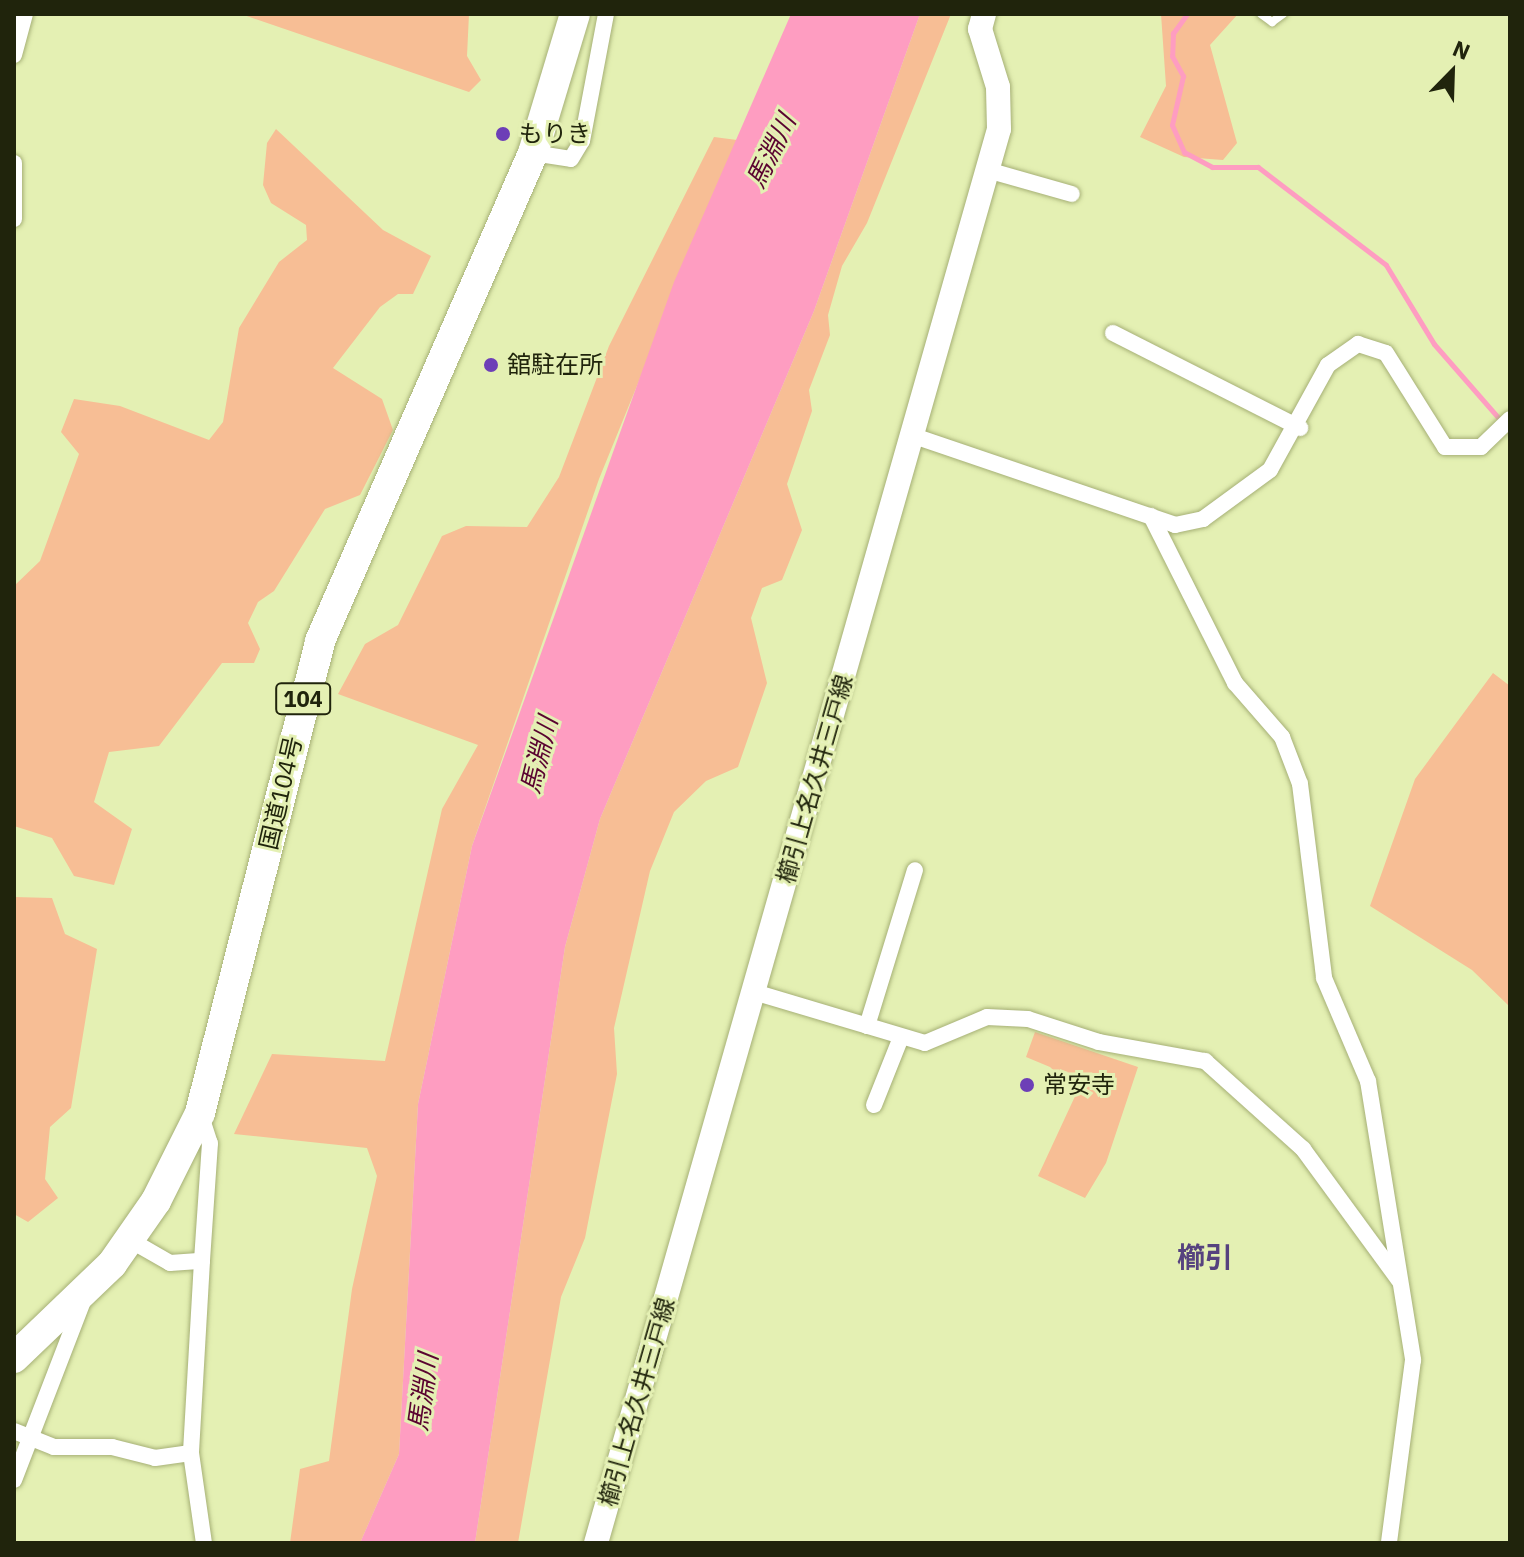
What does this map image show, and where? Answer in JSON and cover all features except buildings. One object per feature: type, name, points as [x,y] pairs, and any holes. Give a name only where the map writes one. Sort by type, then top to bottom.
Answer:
[{"type":"highway","name":"国道104号","points":[[14,1358],[85,1295],[130,1240],[200,1113],[320,641],[533,153],[575,14]]},
{"type":"main road","name":"櫛引上名久井三戸線","points":[[596,1543],[914,436],[987,170],[1001,104],[984,52],[984,14]]},
{"type":"street","points":[[14,55],[25,14]]},
{"type":"street","points":[[533,153],[571,159],[582,141],[606,14]]},
{"type":"street","points":[[14,163],[14,219]]},
{"type":"street","points":[[987,170],[1072,194]]},
{"type":"street","points":[[1113,333],[1300,428]]},
{"type":"street","points":[[914,436],[1175,525],[1203,519],[1270,470],[1300,428],[1328,365],[1358,344],[1386,353],[1445,447],[1481,447],[1510,419]]},
{"type":"street","points":[[1151,516],[1235,683],[1268,717],[1291,756],[1324,978],[1368,1081],[1413,1360],[1389,1543]]},
{"type":"street","points":[[867,1026],[915,870]]},
{"type":"street","points":[[754,992],[925,1043],[987,1017],[1028,1019],[1099,1042],[1205,1061],[1303,1149],[1400,1281]]},
{"type":"street","points":[[874,1105],[901,1037]]},
{"type":"street","points":[[200,1113],[210,1143],[191,1453],[204,1543]]},
{"type":"street","points":[[130,1240],[170,1263],[202,1261]]},
{"type":"street","points":[[14,1480],[85,1295]]},
{"type":"street","points":[[14,1431],[54,1447],[112,1447],[155,1458],[191,1453]]},
{"type":"lane","points":[[1261,14],[1272,22],[1283,14]]},
{"type":"shaded area","points":[[241,14],[469,14],[467,56],[481,80],[469,92]]},
{"type":"shaded area","points":[[920,14],[951,14],[867,223],[842,266],[828,315],[830,335],[809,390],[812,411],[787,484],[802,530],[782,580],[762,588],[751,618],[767,683],[738,767],[706,781],[674,812],[650,871],[614,1028],[617,1074],[585,1238],[561,1297],[518,1543],[475,1543],[565,947],[600,819],[814,311]]},
{"type":"shaded area","points":[[1161,14],[1238,14],[1210,45],[1237,143],[1223,160],[1184,157],[1140,137],[1166,86]]},
{"type":"shaded area","points":[[276,129],[383,230],[431,256],[413,294],[398,294],[380,307],[333,368],[382,399],[393,430],[360,495],[325,509],[274,591],[258,602],[248,623],[260,649],[254,663],[222,663],[159,746],[109,752],[94,802],[132,829],[114,885],[74,876],[52,838],[14,826],[14,586],[40,561],[79,454],[61,432],[74,399],[120,406],[209,440],[223,422],[239,328],[279,262],[307,240],[306,225],[271,203],[263,185],[267,143]]},
{"type":"shaded area","points":[[714,137],[737,140],[599,479],[472,846],[418,1104],[399,1454],[360,1543],[290,1543],[300,1469],[329,1461],[352,1289],[377,1176],[367,1148],[234,1134],[272,1054],[385,1061],[442,809],[478,745],[338,694],[365,644],[398,625],[442,536],[466,526],[527,527],[559,477],[609,346]]},
{"type":"shaded area","points":[[1493,673],[1510,686],[1510,1007],[1472,970],[1370,906],[1415,779]]},
{"type":"shaded area","points":[[14,897],[52,898],[65,934],[97,949],[71,1108],[50,1127],[45,1179],[58,1198],[28,1222],[14,1214]]},
{"type":"shaded area","points":[[1035,1032],[1138,1067],[1106,1163],[1085,1198],[1038,1176],[1077,1092],[1050,1067],[1026,1057]]},
{"type":"water","name":"馬淵川","points":[[791,14],[920,14],[814,311],[600,819],[565,947],[475,1543],[360,1543],[399,1454],[418,1104],[472,846],[674,282]]},
{"type":"waterway","points":[[1187,14],[1173,33],[1172,56],[1183,76],[1172,125],[1184,152],[1212,167],[1258,167],[1386,265],[1434,344],[1510,431]]},
{"type":"place","name":"もりき","points":[[503,134]]},
{"type":"place","name":"舘駐在所","points":[[491,365]]},
{"type":"place","name":"常安寺","points":[[1027,1085]]},
{"type":"district","name":"櫛引","points":[[1205,1257]]}]
